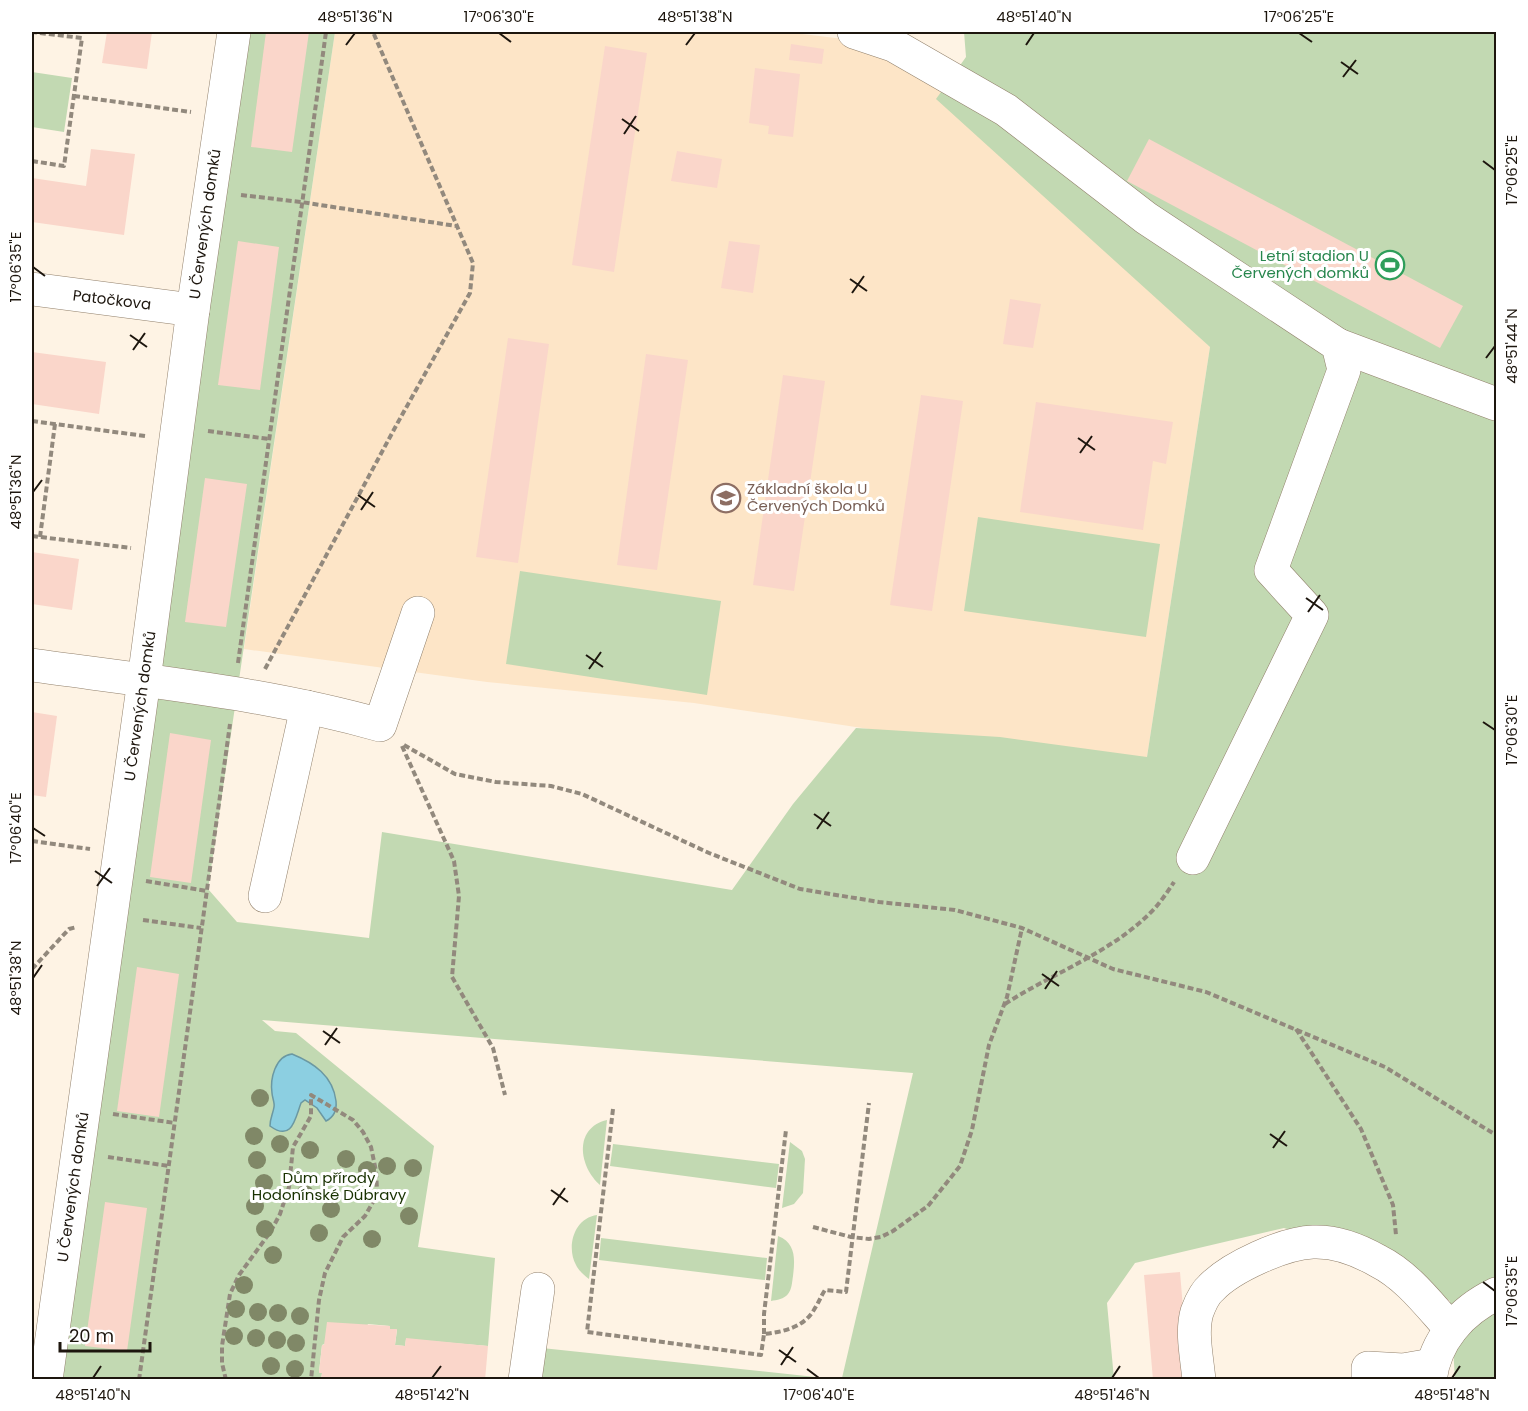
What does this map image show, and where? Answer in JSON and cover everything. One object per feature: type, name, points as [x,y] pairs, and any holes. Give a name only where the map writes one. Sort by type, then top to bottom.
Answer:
[{"type":"street","name":"U Červených domků","points":[[46,1380],[144,680],[193,310],[234,32]]},
{"type":"street","points":[[854,32],[893,45],[1006,111],[1146,218],[1338,345],[1497,404]]},
{"type":"street","name":"Patočkova","points":[[32,289],[193,310]]},
{"type":"street","points":[[1193,858],[1312,615],[1270,570],[1344,370],[1338,345]]},
{"type":"street","points":[[32,665],[250,696],[380,725],[418,614]]},
{"type":"street","points":[[265,896],[307,707]]},
{"type":"street","points":[[1199,1380],[1194,1327],[1197,1311],[1209,1289],[1242,1266],[1272,1252],[1312,1242],[1334,1243],[1379,1261],[1401,1275],[1451,1329]]},
{"type":"street","points":[[525,1380],[538,1289]]},
{"type":"street","points":[[1368,1380],[1368,1368],[1431,1372],[1436,1353],[1451,1329],[1491,1291]]},
{"type":"path","points":[[32,32],[82,38],[64,166],[32,161]]},
{"type":"path","points":[[250,696],[470,293],[473,263],[373,32]]},
{"type":"path","points":[[74,96],[221,116]]},
{"type":"path","points":[[210,191],[301,202],[456,226]]},
{"type":"path","points":[[32,421],[133,435]]},
{"type":"path","points":[[40,537],[55,424]]},
{"type":"path","points":[[177,428],[269,439]]},
{"type":"path","points":[[32,536],[120,547]]},
{"type":"path","points":[[505,1095],[493,1048],[452,977],[459,896],[454,861],[400,743],[455,774],[496,782],[551,786],[582,794],[709,853],[800,889],[879,903],[955,910],[1022,928],[1113,969],[1206,992],[1385,1067],[1497,1135]]},
{"type":"path","points":[[32,841],[207,891]]},
{"type":"path","points":[[1004,1005],[1033,986],[1089,958],[1136,926],[1155,908],[1193,858]]},
{"type":"path","points":[[32,969],[69,930],[111,915],[201,928]]},
{"type":"path","points":[[813,1227],[851,1237],[869,1239],[881,1237],[928,1206],[960,1166],[972,1130],[989,1045],[1004,1005],[1022,928]]},
{"type":"path","points":[[1295,1028],[1362,1129],[1393,1205],[1401,1275]]},
{"type":"path","points":[[226,1380],[222,1363],[222,1346],[230,1294],[238,1275],[271,1231],[280,1214],[289,1187],[293,1147],[311,1116],[311,1095],[353,1120],[363,1132],[371,1147],[375,1163],[377,1190],[364,1216],[343,1237],[325,1273],[319,1300],[310,1380]]},
{"type":"path","points":[[764,1334],[785,1331],[805,1321],[825,1290],[846,1292],[869,1103]]},
{"type":"path","points":[[613,1109],[587,1332],[761,1355],[786,1130]]},
{"type":"path","points":[[84,1110],[175,1123]]},
{"type":"path","points":[[78,1152],[170,1166]]},
{"type":"shaded area","name":"Základní škola U Červených Domků","points":[[335,32],[786,32],[893,45],[1210,347],[1145,770],[694,703],[487,682],[244,649]]},
{"type":"green space","name":"Dům přírody Hodonínské Dúbravy","points":[[240,32],[335,32],[208,889],[237,922],[369,938],[382,832],[732,890],[793,804],[856,728],[1000,737],[1147,757],[1210,347],[936,99],[966,57],[964,32],[1496,32],[1496,1379],[1455,1379],[1450,1301],[1394,1263],[1284,1228],[1135,1263],[1107,1303],[1114,1379],[842,1378],[913,1073],[262,1020],[275,1031],[296,1033],[434,1146],[418,1247],[495,1258],[488,1346],[406,1339],[405,1346],[395,1345],[397,1330],[390,1329],[390,1326],[368,1324],[322,1345],[319,1372],[322,1373],[321,1379],[55,1380]]},
{"type":"green space","points":[[32,72],[72,78],[64,132],[32,127]]},
{"type":"green space","points":[[978,517],[1160,544],[1146,637],[964,611]]},
{"type":"green space","points":[[520,571],[721,601],[707,695],[506,664]]},
{"type":"green space","points":[[607,1120],[600,1185],[587,1168],[584,1159],[584,1139],[596,1124]]},
{"type":"green space","points":[[790,1142],[802,1151],[805,1159],[803,1193],[794,1204],[782,1208]]},
{"type":"green space","points":[[613,1144],[779,1164],[776,1188],[610,1166]]},
{"type":"green space","points":[[597,1215],[589,1279],[576,1265],[572,1242],[578,1227],[589,1217]]},
{"type":"green space","points":[[778,1236],[788,1243],[793,1252],[793,1276],[788,1294],[771,1301]]},
{"type":"green space","points":[[601,1238],[767,1258],[765,1280],[599,1260]]},
{"type":"green space","points":[[523,1346],[834,1379],[518,1380]]},
{"type":"water","points":[[292,1054],[315,1066],[327,1078],[334,1092],[336,1108],[333,1116],[326,1121],[317,1108],[305,1100],[301,1103],[292,1127],[283,1131],[270,1126],[274,1105],[272,1081],[281,1059]]},
{"type":"building","points":[[107,32],[152,32],[147,69],[102,63]]},
{"type":"building","points":[[266,32],[309,32],[292,152],[251,147]]},
{"type":"building","points":[[791,44],[824,49],[822,64],[789,60]]},
{"type":"building","points":[[605,46],[647,53],[614,272],[572,265]]},
{"type":"building","points":[[755,68],[800,74],[793,137],[768,134],[769,126],[749,123]]},
{"type":"building","points":[[1149,139],[1463,306],[1440,348],[1127,181]]},
{"type":"building","points":[[91,149],[135,154],[124,235],[32,222],[32,178],[86,186]]},
{"type":"building","points":[[677,151],[722,159],[717,188],[671,181]]},
{"type":"building","points":[[238,241],[279,247],[260,390],[218,385]]},
{"type":"building","points":[[729,241],[760,245],[753,293],[721,288]]},
{"type":"building","points":[[1010,299],[1041,304],[1033,348],[1003,344]]},
{"type":"building","points":[[508,338],[549,344],[518,563],[476,557]]},
{"type":"building","points":[[32,352],[106,362],[99,414],[32,404]]},
{"type":"building","points":[[646,354],[688,360],[657,570],[617,565]]},
{"type":"building","points":[[783,375],[825,381],[794,591],[753,585]]},
{"type":"building","points":[[921,395],[963,401],[932,611],[890,605]]},
{"type":"building","points":[[1036,402],[1173,422],[1166,464],[1153,461],[1143,530],[1020,512]]},
{"type":"building","points":[[205,478],[247,484],[226,627],[185,622]]},
{"type":"building","points":[[32,552],[79,559],[72,610],[32,604]]},
{"type":"building","points":[[32,712],[57,716],[46,797],[32,795]]},
{"type":"building","points":[[170,733],[211,740],[191,883],[150,877]]},
{"type":"building","points":[[137,967],[179,974],[159,1117],[117,1111]]},
{"type":"building","points":[[105,1202],[147,1208],[127,1351],[85,1346]]},
{"type":"building","points":[[1180,1272],[1189,1380],[1153,1380],[1144,1275]]},
{"type":"building","points":[[327,1322],[390,1326],[390,1329],[397,1329],[395,1345],[405,1346],[406,1338],[488,1346],[485,1380],[321,1380],[322,1373],[319,1373]]},
{"type":"place","name":"Letní stadion U Červených domků","points":[[1390,265]]},
{"type":"place","name":"Základní škola U Červených Domků","points":[[726,498]]}]
